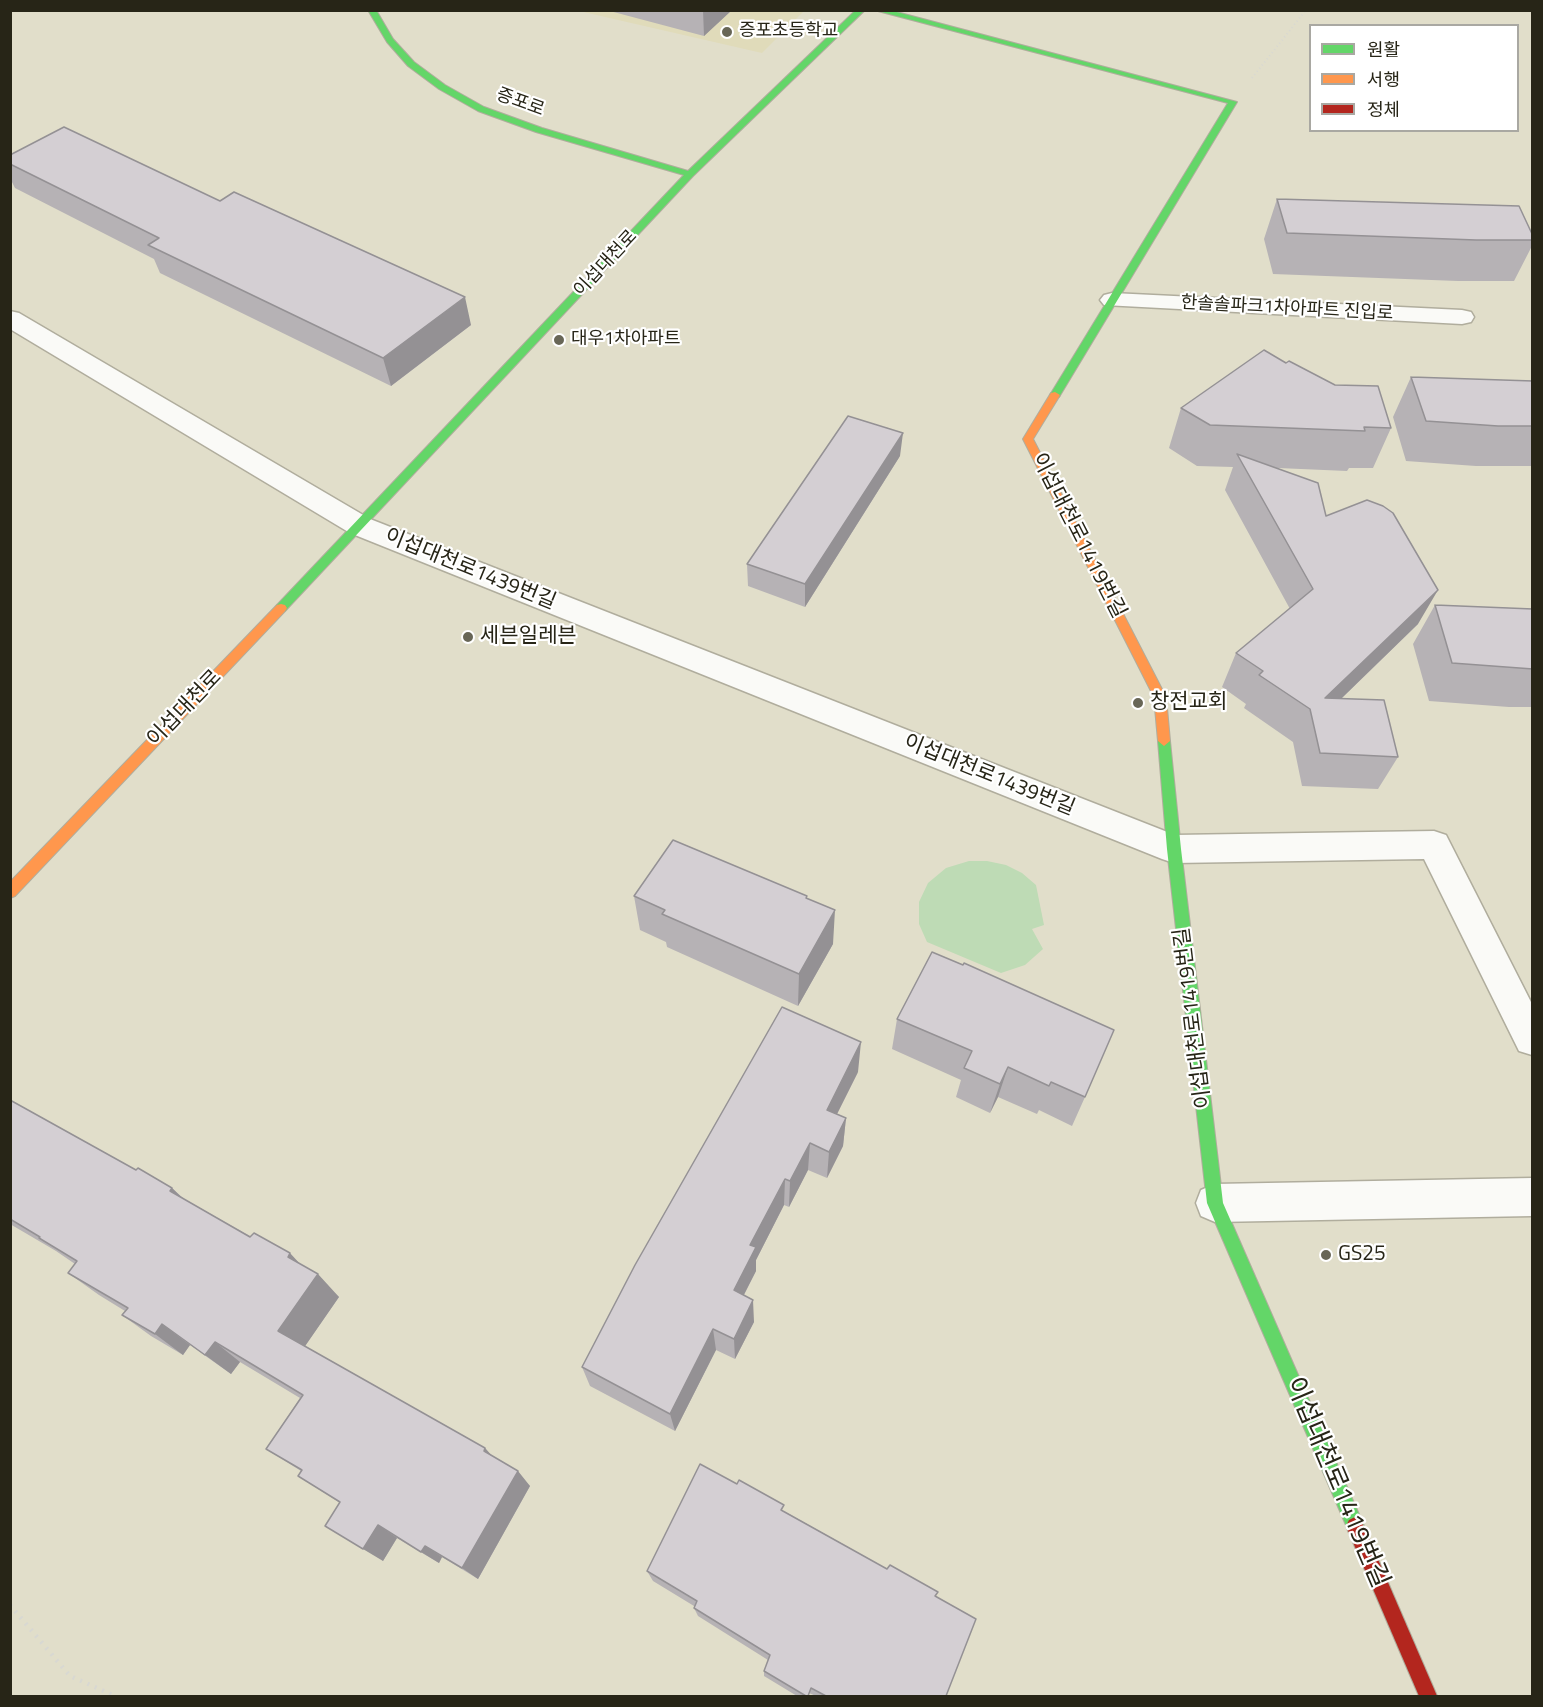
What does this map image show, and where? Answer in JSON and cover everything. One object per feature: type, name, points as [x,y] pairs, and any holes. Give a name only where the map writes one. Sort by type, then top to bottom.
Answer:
[{"type":"street","name":"증포로","points":[[372,10],[390,40],[411,64],[442,87],[481,109],[539,130],[690,174]]},
{"type":"street","name":"이섭대천로","points":[[10,892],[360,526],[690,174],[861,10]]},
{"type":"street","points":[[878,10],[1233,102]]},
{"type":"street","name":"이섭대천로1419번길","points":[[1233,102],[1028,439],[1160,697],[1174,849],[1215,1203],[1428,1696]]},
{"type":"street","name":"한솔솔파크1차아파트 진입로","points":[[1112,300],[1462,317]]},
{"type":"street","points":[[10,318],[360,526]]},
{"type":"street","name":"이섭대천로1439번길","points":[[360,526],[1174,849],[1434,845],[1533,1039]]},
{"type":"street","points":[[1215,1203],[1533,1197]]},
{"type":"path","points":[[1233,102],[1306,10]]},
{"type":"path","points":[[10,1605],[70,1676],[115,1696]]},
{"type":"shaded area","name":"증포초등학교","points":[[579,11],[804,11],[762,53]]},
{"type":"green space","points":[[969,861],[987,861],[1006,865],[1022,873],[1036,885],[1044,925],[1032,929],[1043,949],[1025,965],[1001,973],[927,942],[919,924],[919,902],[928,883],[946,868]]},
{"type":"building","points":[[64,127],[220,201],[234,192],[465,297],[383,358],[148,245],[159,238],[10,164],[10,155]]},
{"type":"building","points":[[1277,199],[1519,206],[1533,240],[1287,233]]},
{"type":"building","points":[[1264,350],[1286,363],[1289,361],[1335,385],[1378,386],[1391,428],[1364,427],[1365,431],[1210,425],[1181,408]]},
{"type":"building","points":[[1411,377],[1533,381],[1533,426],[1426,421]]},
{"type":"building","points":[[848,416],[903,433],[805,584],[747,564]]},
{"type":"building","points":[[1237,454],[1318,483],[1326,516],[1367,500],[1383,506],[1393,513],[1438,590],[1325,698],[1384,700],[1398,757],[1320,753],[1310,709],[1259,675],[1263,671],[1236,653],[1313,589]]},
{"type":"building","points":[[1435,605],[1533,609],[1533,669],[1452,663]]},
{"type":"building","points":[[673,840],[835,910],[799,974],[662,914],[665,910],[634,896]]},
{"type":"building","points":[[932,952],[963,965],[964,963],[1114,1030],[1085,1097],[1051,1082],[1049,1086],[1008,1067],[1000,1084],[964,1068],[972,1051],[897,1019]]},
{"type":"building","points":[[782,1007],[861,1042],[827,1110],[846,1118],[829,1152],[810,1143],[790,1181],[785,1179],[750,1245],[756,1247],[734,1290],[753,1300],[734,1339],[713,1329],[670,1414],[582,1367],[635,1265]]},
{"type":"building","points":[[10,1100],[136,1170],[138,1168],[172,1188],[170,1191],[250,1237],[254,1233],[290,1253],[288,1257],[318,1274],[278,1331],[485,1448],[484,1451],[518,1471],[462,1568],[425,1546],[421,1552],[378,1525],[363,1549],[325,1526],[340,1502],[298,1476],[302,1470],[266,1449],[303,1395],[215,1342],[205,1355],[162,1324],[155,1334],[122,1315],[128,1308],[68,1273],[77,1261],[10,1219]]},
{"type":"building","points":[[700,1464],[737,1484],[739,1480],[784,1505],[781,1510],[887,1569],[890,1565],[938,1592],[935,1596],[976,1619],[946,1696],[826,1696],[811,1688],[806,1696],[764,1671],[770,1655],[694,1608],[697,1601],[647,1571]]},
{"type":"traffic: fast","points":[[372,10],[390,40],[411,64],[442,87],[481,109],[539,130],[690,174]]},
{"type":"traffic: fast","points":[[281,608],[690,174],[861,10]]},
{"type":"traffic: fast","points":[[878,10],[1233,102],[1055,395]]},
{"type":"traffic: fast","points":[[1164,741],[1174,849],[1215,1203],[1355,1526]]},
{"type":"traffic: slow","points":[[1055,395],[1028,439],[1160,697],[1164,741]]},
{"type":"traffic: slow","points":[[10,892],[281,608]]},
{"type":"traffic: jam","points":[[1355,1526],[1428,1696]]},
{"type":"place","name":"증포초등학교","points":[[727,32]]},
{"type":"place","name":"대우1차아파트","points":[[559,340]]},
{"type":"place","name":"세븐일레븐","points":[[468,637]]},
{"type":"place","name":"창전교회","points":[[1138,703]]},
{"type":"place","name":"GS25","points":[[1326,1255]]}]
